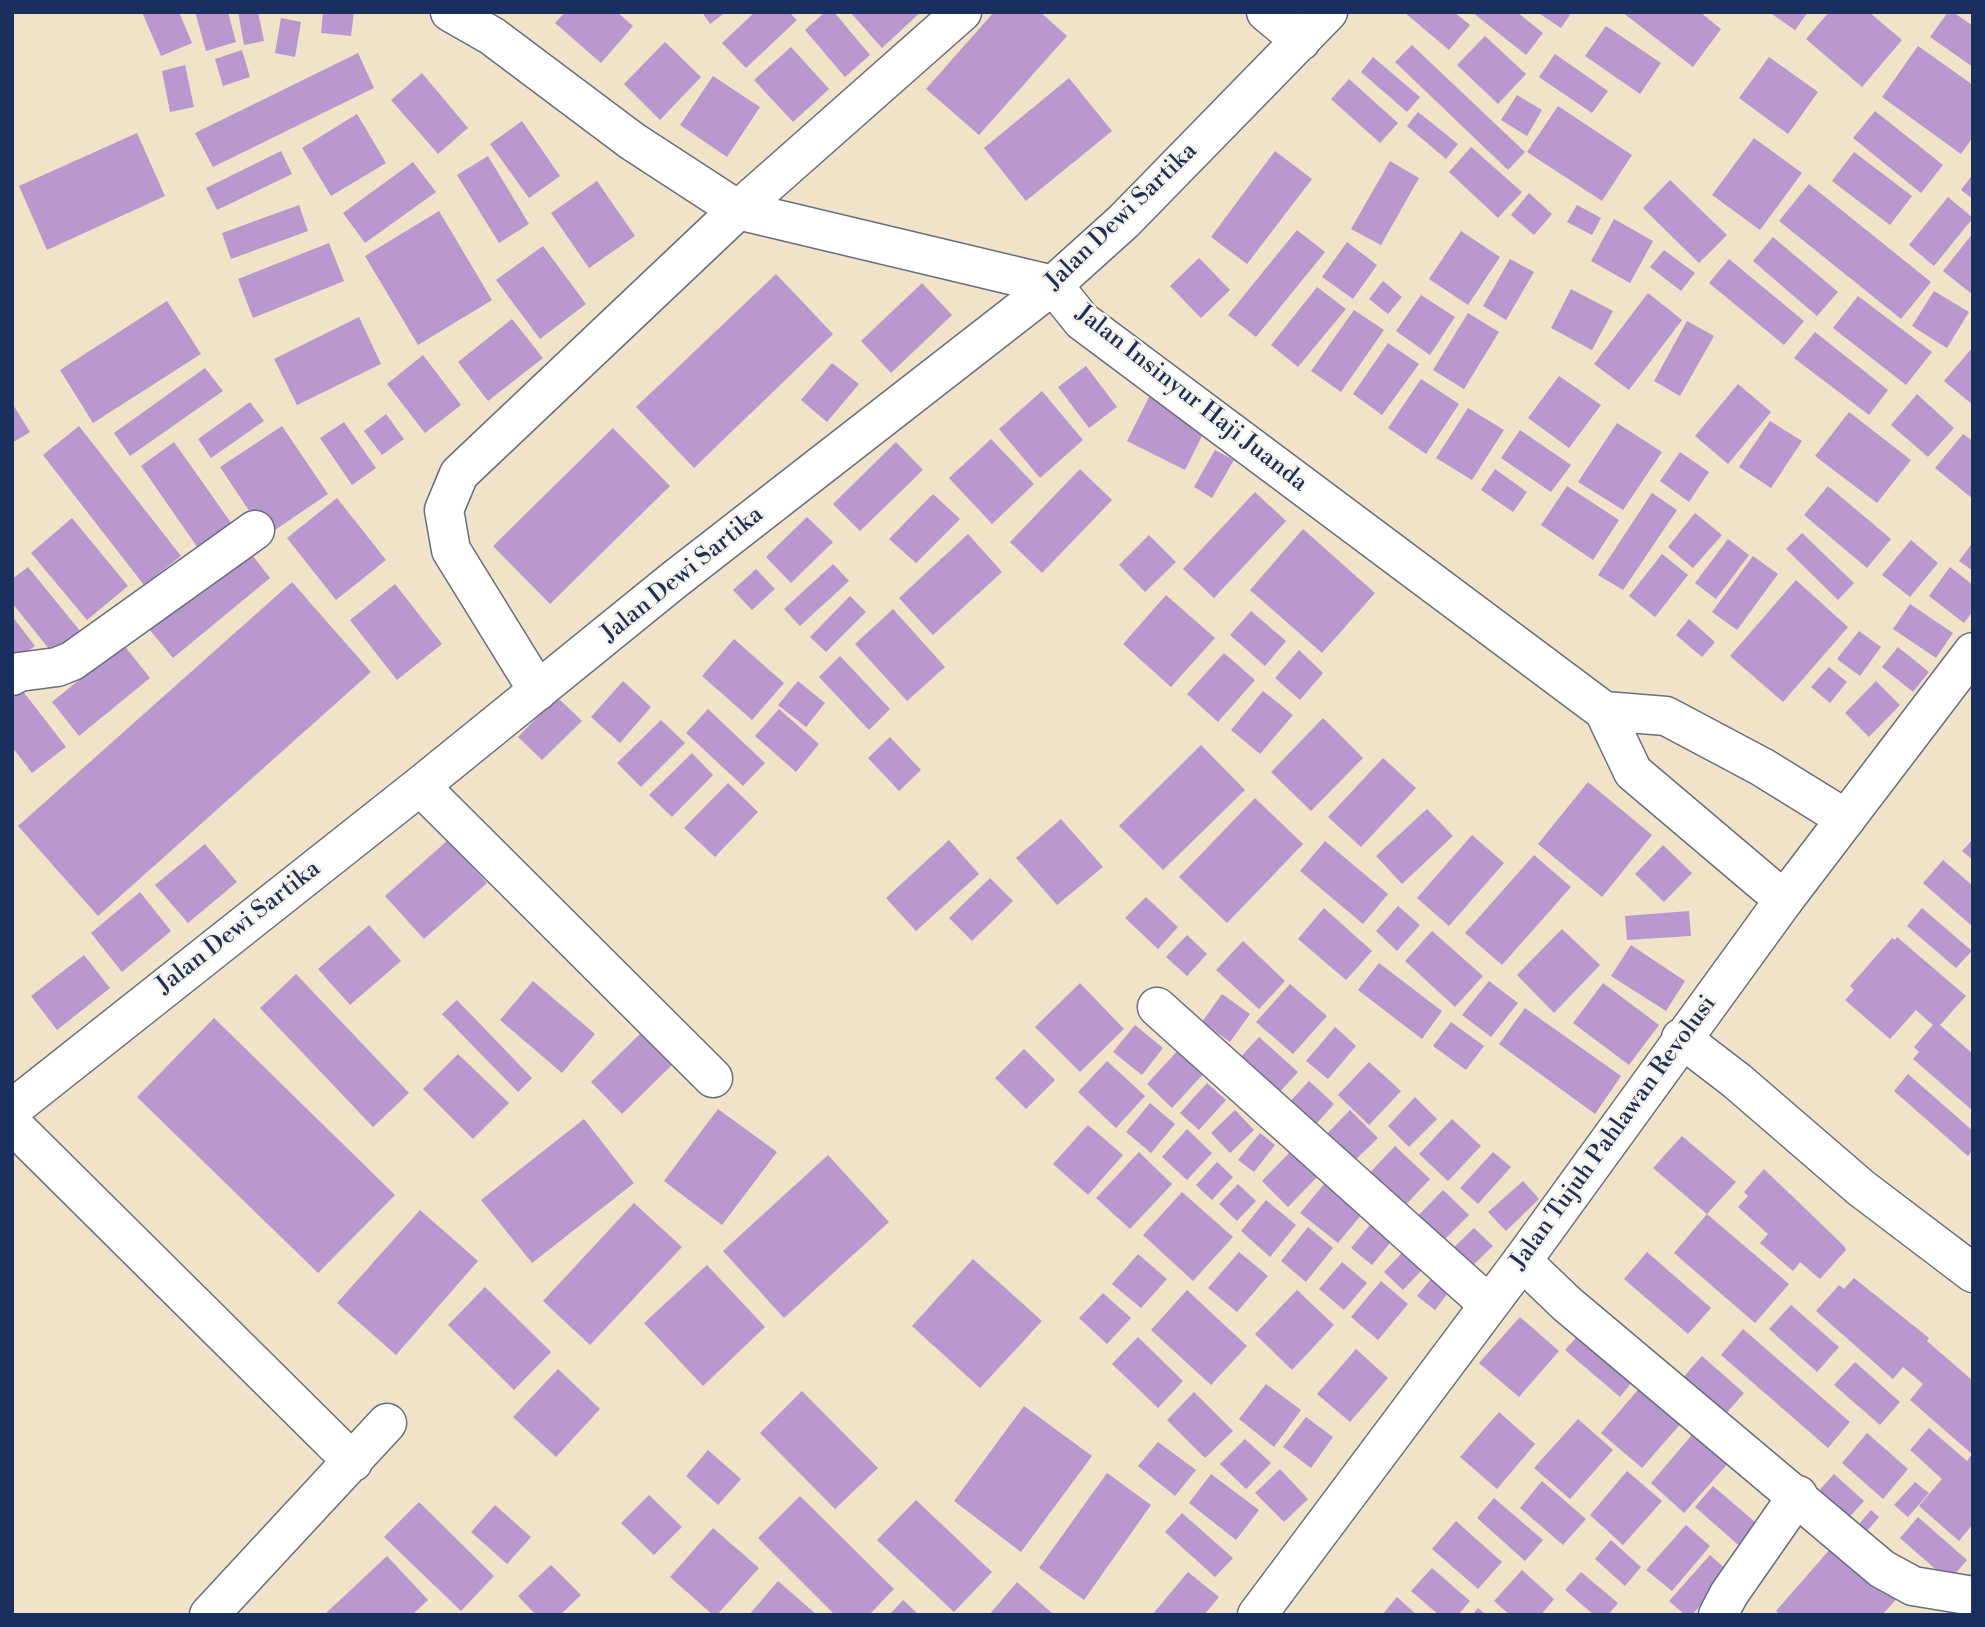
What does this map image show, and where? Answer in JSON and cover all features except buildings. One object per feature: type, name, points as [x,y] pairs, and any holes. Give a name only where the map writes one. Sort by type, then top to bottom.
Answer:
[{"type":"street","name":"Jalan Insinyur Haji Juanda","points":[[450,12],[492,36],[632,141],[738,210],[1054,285],[1082,321],[1604,711],[1633,772],[1784,900]]},
{"type":"street","points":[[538,691],[451,550],[444,510],[460,474],[738,210],[962,12]]},
{"type":"street","points":[[1266,12],[1301,41]]},
{"type":"street","name":"Jalan Dewi Sartika","points":[[12,1109],[420,786],[674,580],[1054,285],[1124,220],[1328,12]]},
{"type":"street","points":[[12,676],[19,672],[57,667],[72,661],[255,530]]},
{"type":"street","name":"Jalan Tujuh Pahlawan Revolusi","points":[[1257,1615],[1522,1261],[1681,1038],[1973,652]]},
{"type":"street","points":[[1604,711],[1666,716],[1762,767],[1846,820]]},
{"type":"street","points":[[420,786],[713,1078]]},
{"type":"street","points":[[1157,1007],[1488,1304]]},
{"type":"street","points":[[1681,1038],[1737,1081],[1861,1188],[1973,1273]]},
{"type":"street","points":[[12,1124],[353,1462]]},
{"type":"street","points":[[1522,1261],[1567,1304],[1798,1495],[1882,1569],[1913,1586],[1973,1596]]},
{"type":"street","points":[[209,1615],[387,1423]]},
{"type":"street","points":[[1718,1615],[1729,1594],[1798,1495]]}]
